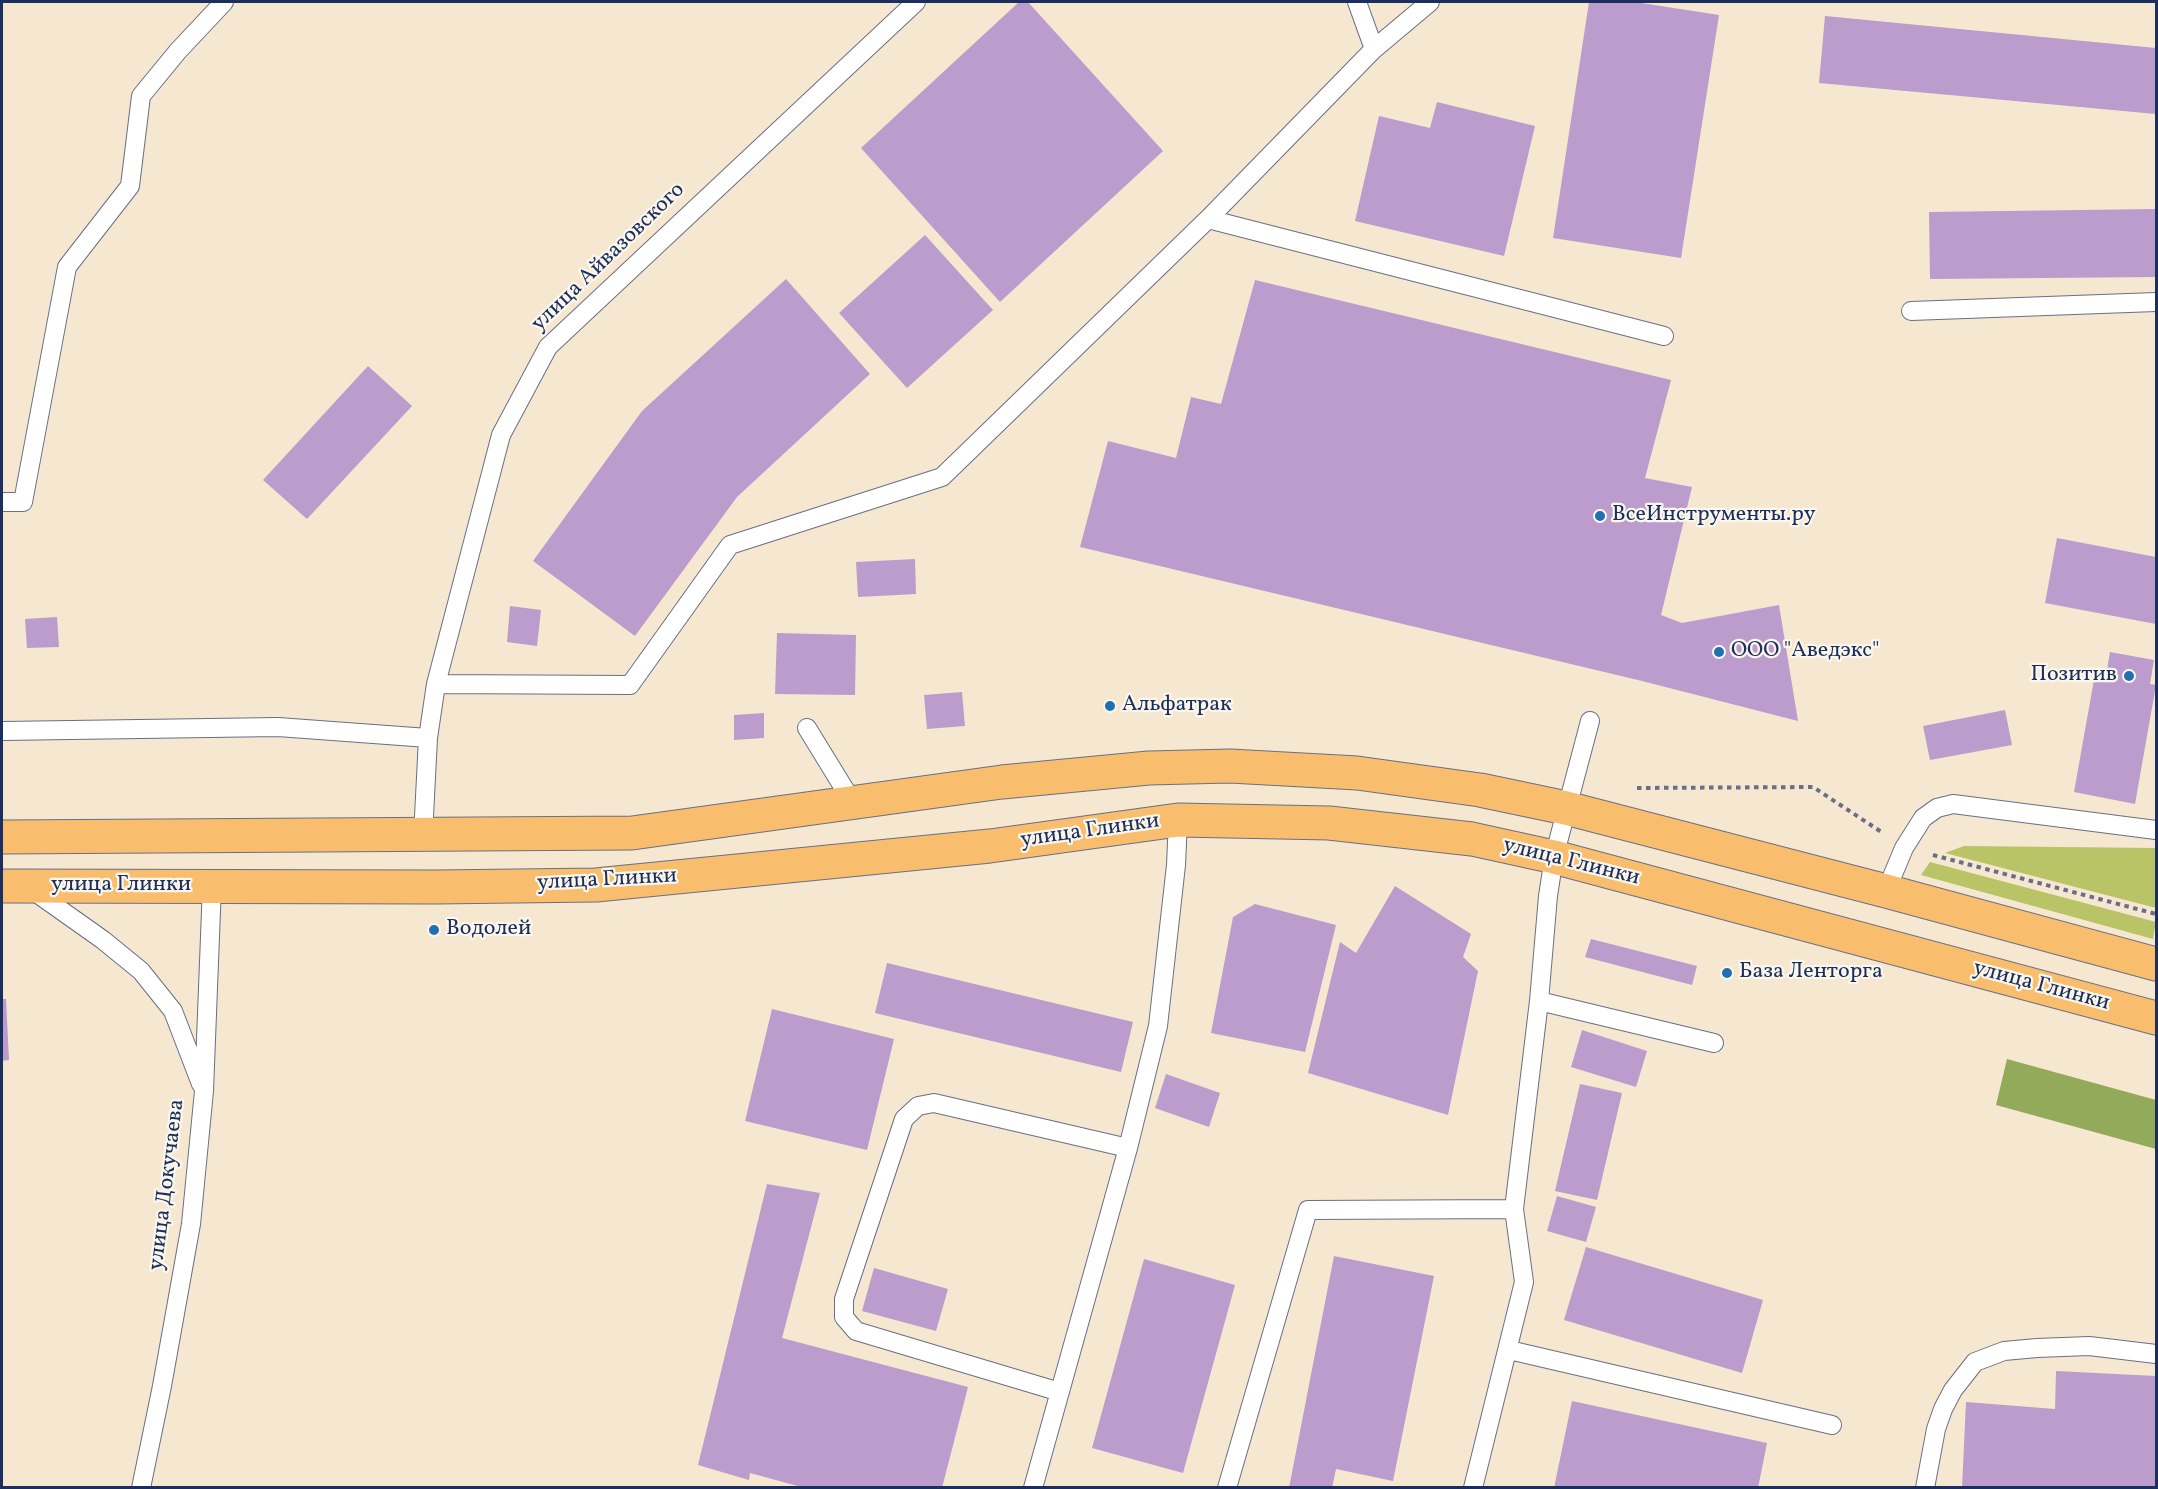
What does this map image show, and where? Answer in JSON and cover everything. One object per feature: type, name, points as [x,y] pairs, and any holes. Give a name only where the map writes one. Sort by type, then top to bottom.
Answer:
[{"type":"highway","name":"улица Глинки","points":[[2,837],[632,833],[1002,782],[1149,768],[1230,766],[1357,773],[1480,790],[1566,808],[2157,964]]},
{"type":"highway","name":"улица Глинки","points":[[14,886],[596,885],[990,846],[1178,820],[1329,823],[1472,839],[1554,856],[2157,1018]]},
{"type":"highway","points":[[212,885],[216,836]]},
{"type":"lane","points":[[2,502],[23,502],[67,267],[130,186],[141,96],[178,51],[224,2]]},
{"type":"lane","name":"улица Айвазовского","points":[[423,836],[428,738],[436,684],[501,435],[548,347],[916,2]]},
{"type":"lane","points":[[1357,2],[1374,50]]},
{"type":"lane","points":[[436,684],[630,685],[730,545],[942,477],[1208,219],[1374,50],[1430,2]]},
{"type":"lane","points":[[1208,219],[1664,336]]},
{"type":"lane","points":[[1911,311],[2157,302]]},
{"type":"lane","points":[[1473,1488],[1524,1282],[1514,1209],[1539,1001],[1548,896],[1554,856],[1590,721]]},
{"type":"lane","points":[[2,731],[278,727],[428,738]]},
{"type":"lane","points":[[807,728],[853,803]]},
{"type":"lane","points":[[1886,891],[1904,848],[1923,818],[1937,808],[1953,804],[2157,830]]},
{"type":"lane","points":[[1033,1488],[1128,1148],[1158,1026],[1176,865],[1178,820]]},
{"type":"lane","name":"улица Докучаева","points":[[141,1488],[191,1224],[204,1091],[212,885]]},
{"type":"lane","points":[[14,886],[103,940],[141,970],[173,1011],[204,1091]]},
{"type":"lane","points":[[1539,1001],[1714,1043]]},
{"type":"lane","points":[[1060,1392],[856,1331],[844,1317],[844,1299],[904,1119],[918,1106],[934,1103],[1128,1148]]},
{"type":"lane","points":[[1227,1488],[1308,1210],[1514,1209]]},
{"type":"lane","points":[[1925,1488],[1936,1429],[1943,1409],[1953,1390],[1975,1362],[2004,1351],[2037,1348],[2089,1346],[2157,1354]]},
{"type":"lane","points":[[1509,1350],[1832,1425]]},
{"type":"path","points":[[1626,786],[1636,788],[1813,787],[1904,848],[2157,914]]},
{"type":"green space","points":[[1964,846],[2156,848],[2156,908],[1945,853]]},
{"type":"green space","points":[[1930,862],[2156,922],[2153,939],[1921,875]]},
{"type":"green space","points":[[2007,1059],[2156,1100],[2156,1149],[1996,1105]]},
{"type":"building","points":[[1019,2],[1028,2],[1163,151],[1000,302],[861,148]]},
{"type":"building","points":[[1589,2],[1635,2],[1719,15],[1681,258],[1553,238]]},
{"type":"building","points":[[1825,16],[2156,48],[2156,114],[1819,83]]},
{"type":"building","points":[[1437,102],[1535,126],[1504,256],[1355,221],[1379,116],[1430,128]]},
{"type":"building","points":[[2156,209],[2156,277],[1930,279],[1929,212]]},
{"type":"building","points":[[925,235],[993,310],[907,388],[839,313]]},
{"type":"building","points":[[786,279],[870,374],[737,497],[635,636],[533,561],[642,411]]},
{"type":"building","points":[[1255,280],[1671,380],[1645,478],[1692,487],[1661,615],[1682,623],[1779,605],[1798,721],[1642,681],[1080,547],[1108,441],[1176,458],[1191,397],[1221,404]]},
{"type":"building","points":[[368,366],[412,406],[307,519],[263,480]]},
{"type":"building","points":[[2057,538],[2156,557],[2156,624],[2045,603]]},
{"type":"building","points":[[915,559],[916,594],[858,597],[856,562]]},
{"type":"building","points":[[510,606],[541,610],[537,646],[507,642]]},
{"type":"building","points":[[57,617],[59,647],[27,648],[25,619]]},
{"type":"building","points":[[777,633],[856,635],[855,695],[775,694]]},
{"type":"building","points":[[2110,652],[2154,660],[2150,684],[2156,685],[2135,804],[2074,792],[2095,674],[2106,676]]},
{"type":"building","points":[[962,692],[965,726],[927,729],[924,695]]},
{"type":"building","points":[[2005,710],[2012,745],[1930,760],[1923,726]]},
{"type":"building","points":[[764,713],[764,738],[734,740],[734,715]]},
{"type":"building","points":[[1395,886],[1471,934],[1463,957],[1478,971],[1448,1115],[1308,1073],[1340,942],[1356,953]]},
{"type":"building","points":[[1255,904],[1336,925],[1305,1052],[1211,1033],[1233,917]]},
{"type":"building","points":[[1591,939],[1697,966],[1692,985],[1585,957]]},
{"type":"building","points":[[887,963],[1133,1022],[1121,1072],[875,1013]]},
{"type":"building","points":[[2,999],[6,999],[9,1060],[2,1061]]},
{"type":"building","points":[[772,1009],[894,1039],[867,1150],[745,1121]]},
{"type":"building","points":[[1582,1030],[1647,1051],[1636,1087],[1571,1067]]},
{"type":"building","points":[[1166,1074],[1220,1093],[1209,1127],[1155,1108]]},
{"type":"building","points":[[1580,1084],[1622,1093],[1597,1200],[1555,1191]]},
{"type":"building","points":[[767,1184],[820,1193],[782,1338],[968,1387],[942,1488],[805,1488],[750,1473],[749,1480],[698,1465]]},
{"type":"building","points":[[1557,1196],[1596,1207],[1586,1242],[1547,1231]]},
{"type":"building","points":[[1586,1247],[1763,1300],[1742,1373],[1564,1320]]},
{"type":"building","points":[[1334,1256],[1434,1276],[1393,1481],[1336,1469],[1332,1488],[1289,1488]]},
{"type":"building","points":[[1144,1259],[1235,1285],[1183,1473],[1092,1448]]},
{"type":"building","points":[[874,1268],[948,1289],[936,1331],[862,1311]]},
{"type":"building","points":[[2056,1371],[2156,1376],[2156,1488],[1962,1488],[1966,1402],[2055,1409]]},
{"type":"building","points":[[1572,1401],[1767,1443],[1758,1488],[1554,1488]]},
{"type":"place","name":"ВсеИнструменты.ру","points":[[1600,516]]},
{"type":"place","name":"ООО \"Аведэкс\"","points":[[1719,652]]},
{"type":"place","name":"Позитив","points":[[2129,676]]},
{"type":"place","name":"Альфатрак","points":[[1110,706]]},
{"type":"place","name":"Водолей","points":[[434,930]]},
{"type":"place","name":"База Ленторга","points":[[1727,973]]}]
